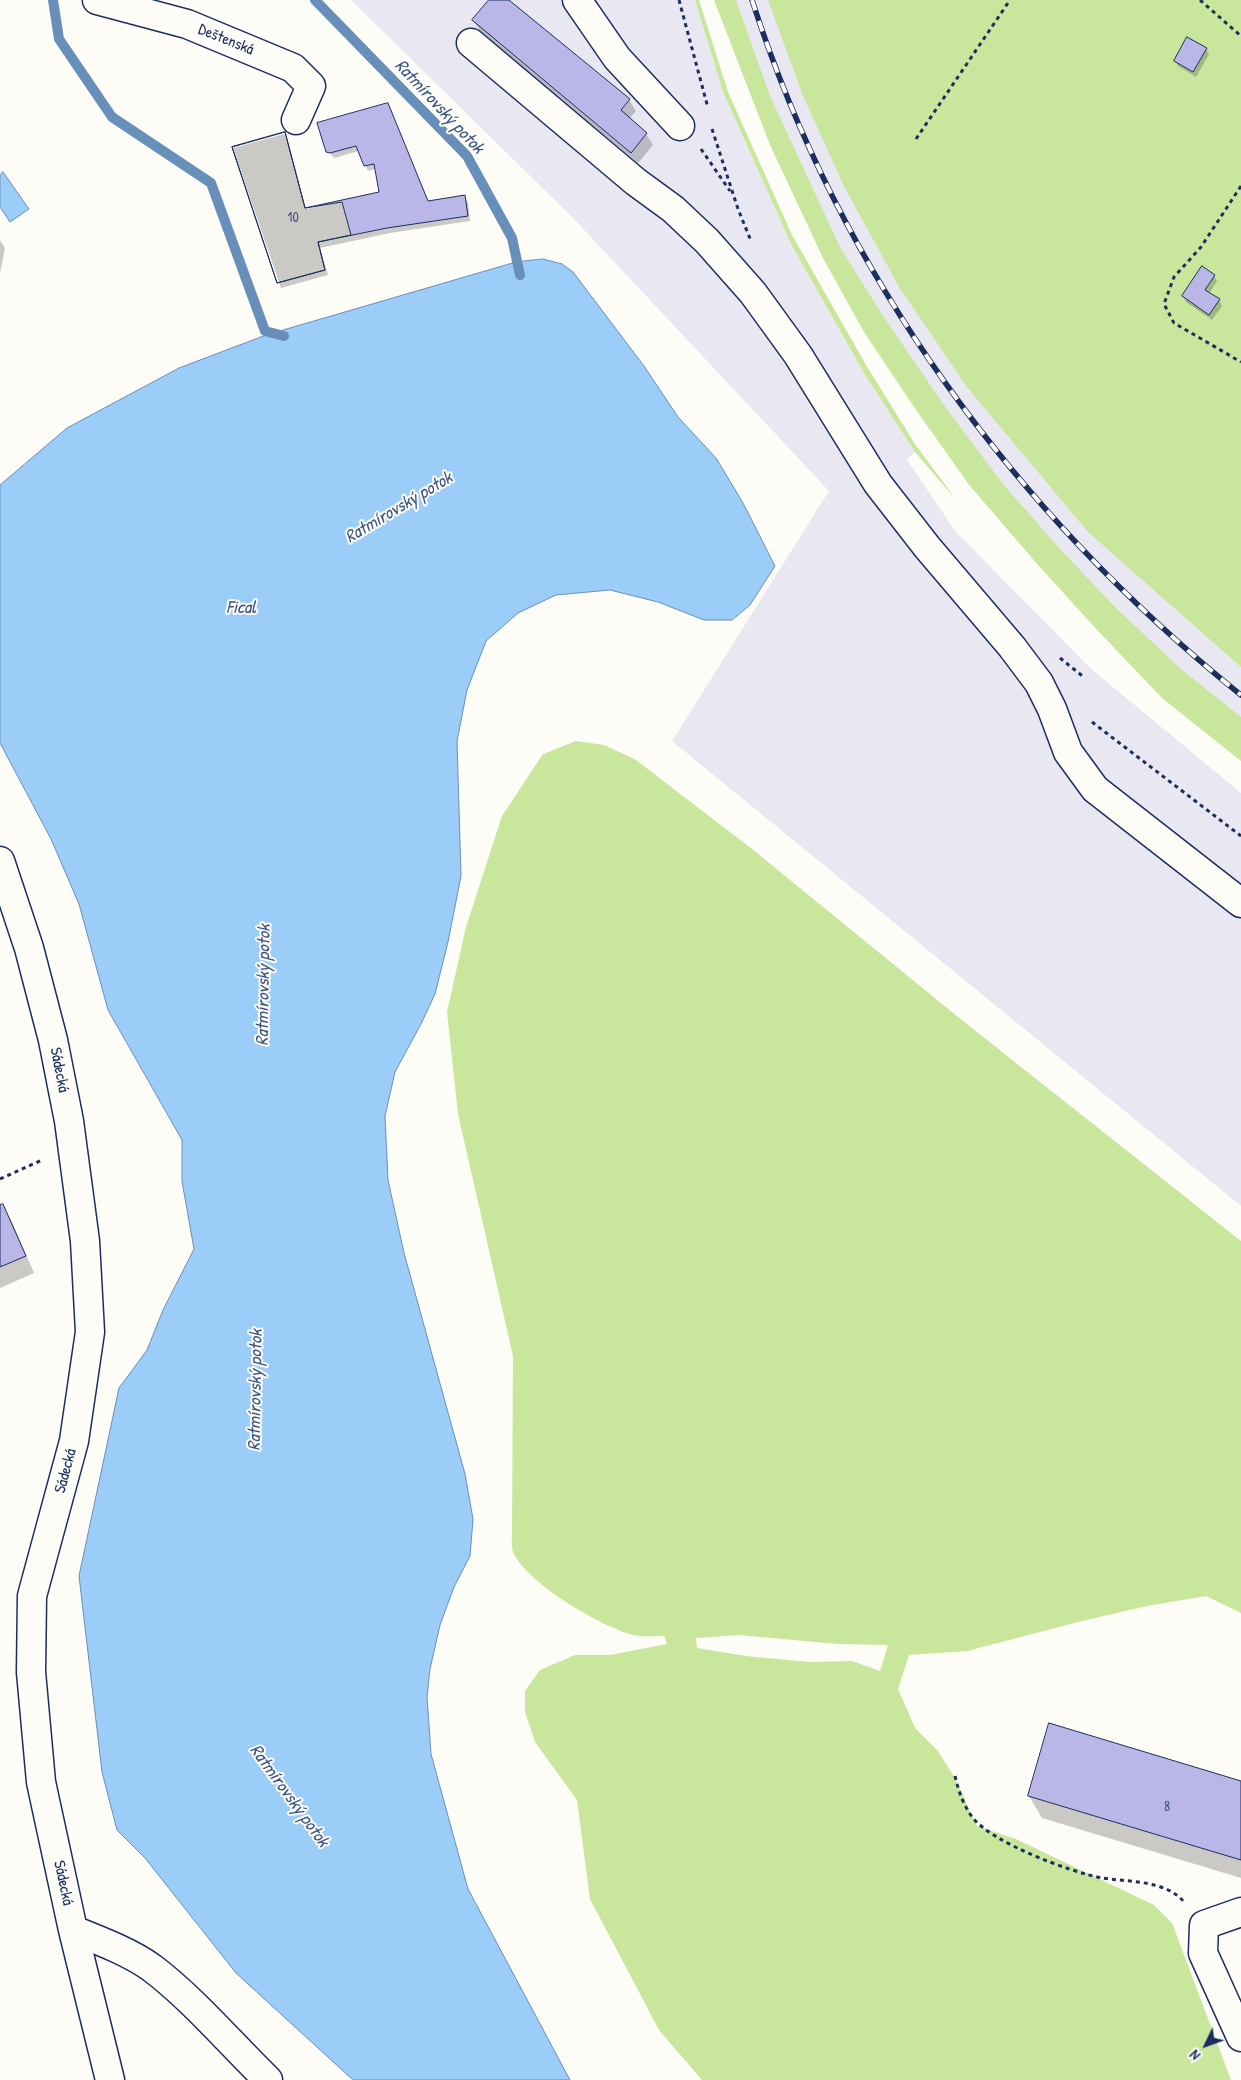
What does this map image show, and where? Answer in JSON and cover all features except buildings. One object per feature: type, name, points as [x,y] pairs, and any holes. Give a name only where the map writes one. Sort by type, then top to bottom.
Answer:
[{"type":"street","name":"Deštenská","points":[[97,0],[187,24],[293,68],[311,86],[296,120]]},
{"type":"street","points":[[577,0],[617,58],[680,126]]},
{"type":"street","points":[[471,43],[636,182],[673,209],[707,241],[753,293],[798,355],[878,484],[927,547],[1012,647],[1039,683],[1052,709],[1068,752],[1094,789],[1241,903]]},
{"type":"street","name":"Sádecká","points":[[0,861],[29,948],[53,1040],[72,1146],[85,1241],[90,1332],[74,1441],[32,1596],[32,1672],[41,1782],[73,1930],[110,2080]]},
{"type":"street","points":[[1241,1912],[1204,1925],[1203,1952],[1241,2037]]},
{"type":"street","points":[[73,1930],[113,1947],[151,1967],[268,2080]]},
{"type":"path","points":[[679,0],[709,114]]},
{"type":"path","points":[[916,139],[1010,0]]},
{"type":"path","points":[[1200,0],[1241,36]]},
{"type":"path","points":[[711,123],[715,142],[753,245]]},
{"type":"path","points":[[680,126],[710,160],[734,196]]},
{"type":"path","points":[[1241,186],[1201,247],[1174,277],[1164,304],[1174,323],[1241,362]]},
{"type":"path","points":[[1085,717],[1241,836]]},
{"type":"path","points":[[0,1179],[72,1146]]},
{"type":"path","points":[[956,1776],[960,1798],[974,1819],[996,1837],[1075,1870],[1101,1878],[1153,1885],[1179,1895],[1204,1925]]},
{"type":"shaded area","points":[[351,0],[695,0],[723,92],[792,246],[863,372],[915,452],[907,460],[956,532],[1090,668],[1241,793],[1241,1206],[672,741],[829,491],[573,218]]},
{"type":"shaded area","points":[[723,0],[780,0],[1241,660],[1241,731],[1124,631],[875,328]]},
{"type":"green space","points":[[695,0],[699,0],[728,92],[792,235],[866,365],[915,444],[957,501],[915,452],[865,375],[792,246],[723,92]]},
{"type":"green space","points":[[714,0],[736,0],[770,96],[840,247],[879,310],[946,408],[1003,484],[1061,550],[1116,608],[1182,670],[1241,717],[1241,761],[1162,698],[1099,632],[970,486],[916,410],[864,332],[824,260],[770,145]]},
{"type":"green space","points":[[768,0],[1241,0],[1241,667],[1088,532],[967,387],[899,287],[844,186],[803,96]]},
{"type":"green space","points":[[576,741],[604,745],[636,760],[752,849],[963,1021],[1241,1241],[1241,1613],[1206,1596],[1147,1606],[967,1651],[909,1655],[898,1689],[915,1728],[938,1751],[955,1778],[977,1826],[1016,1839],[1154,1905],[1172,1923],[1231,2080],[702,2080],[659,2030],[590,1899],[577,1800],[535,1742],[525,1712],[525,1691],[540,1670],[575,1655],[610,1655],[667,1644],[664,1636],[633,1635],[585,1614],[550,1591],[522,1566],[513,1552],[513,1356],[458,1114],[447,1012],[466,927],[502,816],[543,754]],"holes":[[[739,1635],[838,1644],[888,1645],[880,1671],[852,1661],[809,1662],[746,1656],[697,1648],[696,1638]]]},
{"type":"water","points":[[3,172],[29,209],[10,222],[0,207],[0,175]]},
{"type":"water","name":"Fical","points":[[543,259],[562,264],[573,272],[644,366],[678,417],[716,458],[743,503],[775,566],[750,605],[732,620],[704,620],[658,602],[610,590],[556,595],[518,613],[486,641],[467,690],[457,741],[461,876],[448,942],[435,994],[395,1072],[385,1116],[388,1180],[404,1253],[465,1474],[473,1519],[470,1556],[454,1587],[440,1625],[430,1669],[427,1697],[431,1754],[468,1889],[570,2080],[353,2080],[236,1973],[145,1858],[117,1830],[102,1772],[79,1576],[119,1388],[147,1350],[163,1310],[194,1249],[182,1181],[182,1140],[108,1010],[79,904],[51,839],[0,743],[0,485],[67,428],[179,368],[266,335],[516,262]]},
{"type":"waterway","points":[[53,0],[59,39],[112,117],[211,183],[265,331],[284,336]]},
{"type":"waterway","name":"Ratmírovský potok","points":[[315,0],[467,156],[512,238],[520,275]]},
{"type":"railway","points":[[752,0],[789,101],[834,199],[886,293],[946,383],[1011,469],[1082,549],[1159,625],[1241,695]]}]
